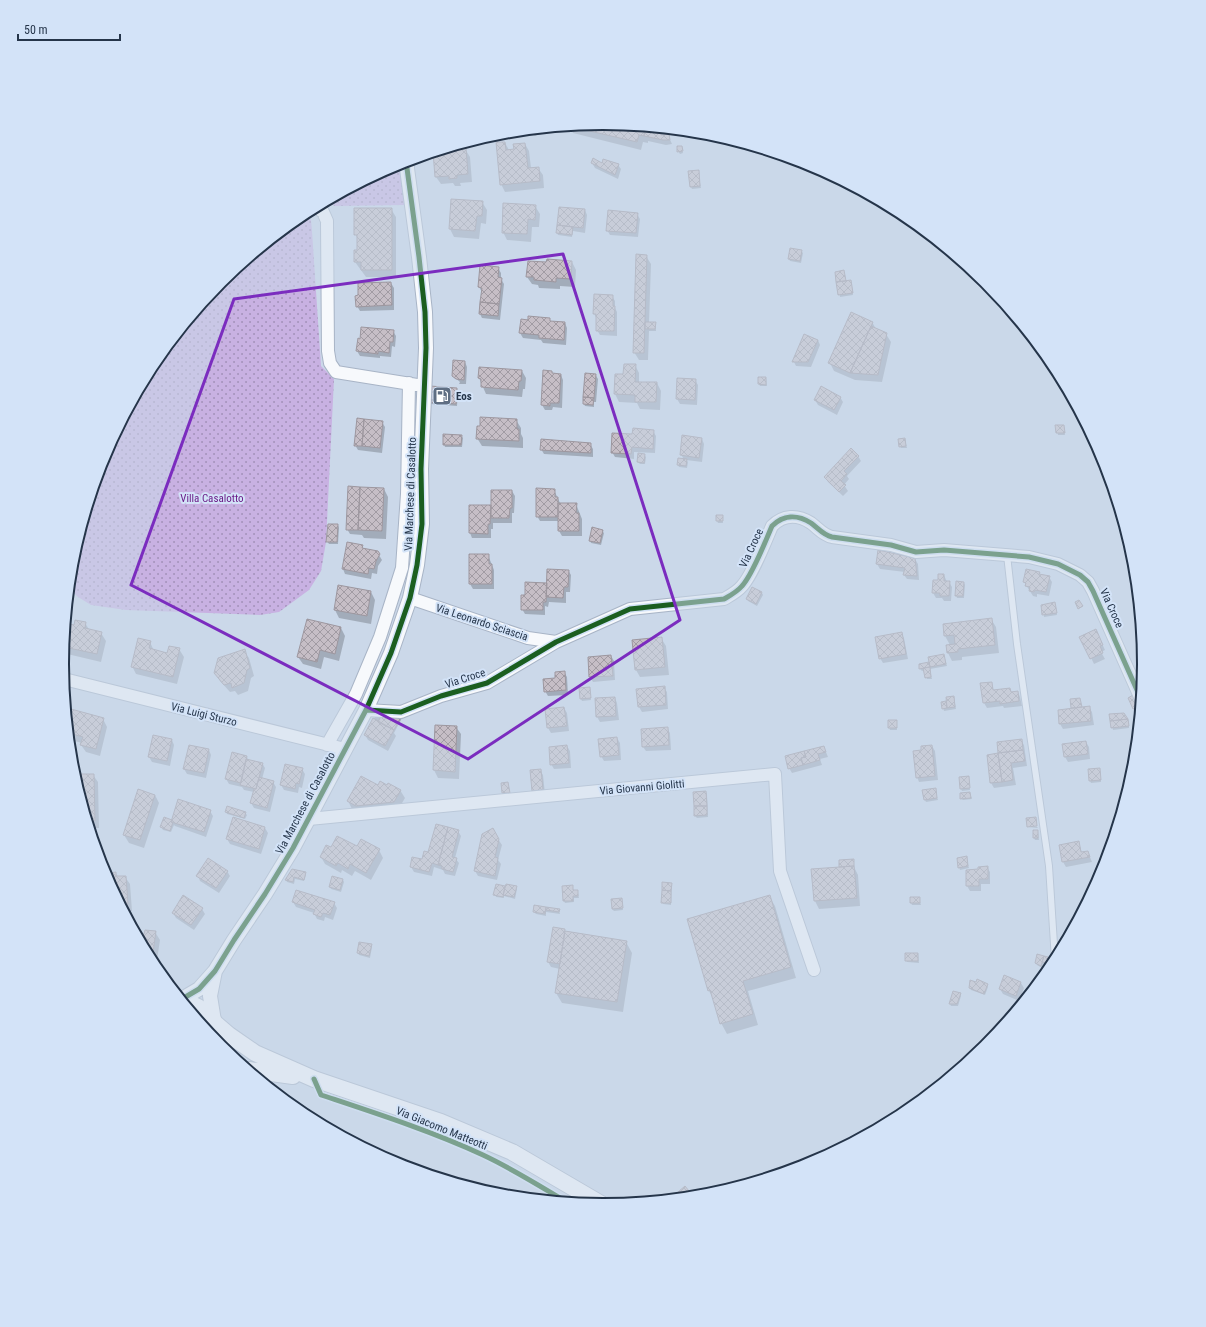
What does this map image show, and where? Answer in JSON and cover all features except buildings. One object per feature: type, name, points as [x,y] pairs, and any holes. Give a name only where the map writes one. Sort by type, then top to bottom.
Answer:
[{"type":"main road","points":[[191,1004],[201,1008],[229,1035],[255,1053],[314,1079]]},
{"type":"main road","points":[[214,1022],[218,1034]]},
{"type":"main road","points":[[259,1071],[314,1079]]},
{"type":"main road","name":"Via Giacomo Matteotti","points":[[314,1079],[441,1122],[512,1152],[589,1197]]},
{"type":"street","name":"Via Marchese di Casalotto","points":[[215,971],[293,848],[366,710],[391,653],[410,598],[417,565],[422,524],[421,469],[426,348],[425,312],[420,257],[407,167]]},
{"type":"street","points":[[320,210],[323,212],[327,221],[328,351],[330,363],[336,372],[424,386]]},
{"type":"street","points":[[327,745],[356,694],[380,637],[402,568],[407,494],[409,383]]},
{"type":"street","name":"Via Croce","points":[[366,710],[401,712],[441,696],[487,683],[556,642],[630,609],[724,599],[743,585],[750,575],[772,526],[777,521],[785,517],[793,516],[801,518],[812,524],[826,535],[891,545],[916,552],[944,550],[1029,557],[1058,564],[1080,575],[1088,582],[1093,591],[1136,690]]},
{"type":"street","name":"Via Leonardo Sciascia","points":[[410,598],[528,638],[556,642]]},
{"type":"street","name":"Via Luigi Sturzo","points":[[69,680],[345,749]]},
{"type":"street","name":"Via Giovanni Giolitti","points":[[309,819],[775,774],[780,870],[814,970]]},
{"type":"street","points":[[186,997],[199,989],[215,971]]},
{"type":"street","points":[[214,1022],[210,996],[215,971]]},
{"type":"lane","points":[[1007,555],[1017,644],[1049,866],[1054,948]]},
{"type":"highlighted area","points":[[563,254],[680,620],[468,759],[131,585],[234,299]]},
{"type":"green space","points":[[401,169],[405,205],[334,206],[332,203],[336,201]]},
{"type":"green space","name":"Villa Casalotto","points":[[308,218],[311,220],[321,366],[334,379],[326,542],[321,571],[309,590],[279,612],[260,615],[126,610],[91,605],[74,593],[79,559],[97,492],[124,427],[141,396],[179,338],[225,286],[251,262]]},
{"type":"cycle path","points":[[186,997],[199,989],[215,971],[293,848],[366,710],[391,653],[410,598],[417,565],[422,524],[421,469],[426,348],[425,312],[407,167]]},
{"type":"cycle path","points":[[366,710],[401,712],[441,696],[487,683],[556,642],[630,609],[724,599],[738,590],[746,581],[772,526],[776,522],[790,517],[806,520],[832,537],[891,545],[916,552],[944,550],[1029,557],[1058,564],[1080,575],[1088,582],[1136,688]]},
{"type":"cycle path","points":[[314,1079],[321,1095],[403,1123],[463,1146],[504,1165],[554,1195]]},
{"type":"place","name":"Eos","points":[[442,396]]}]
